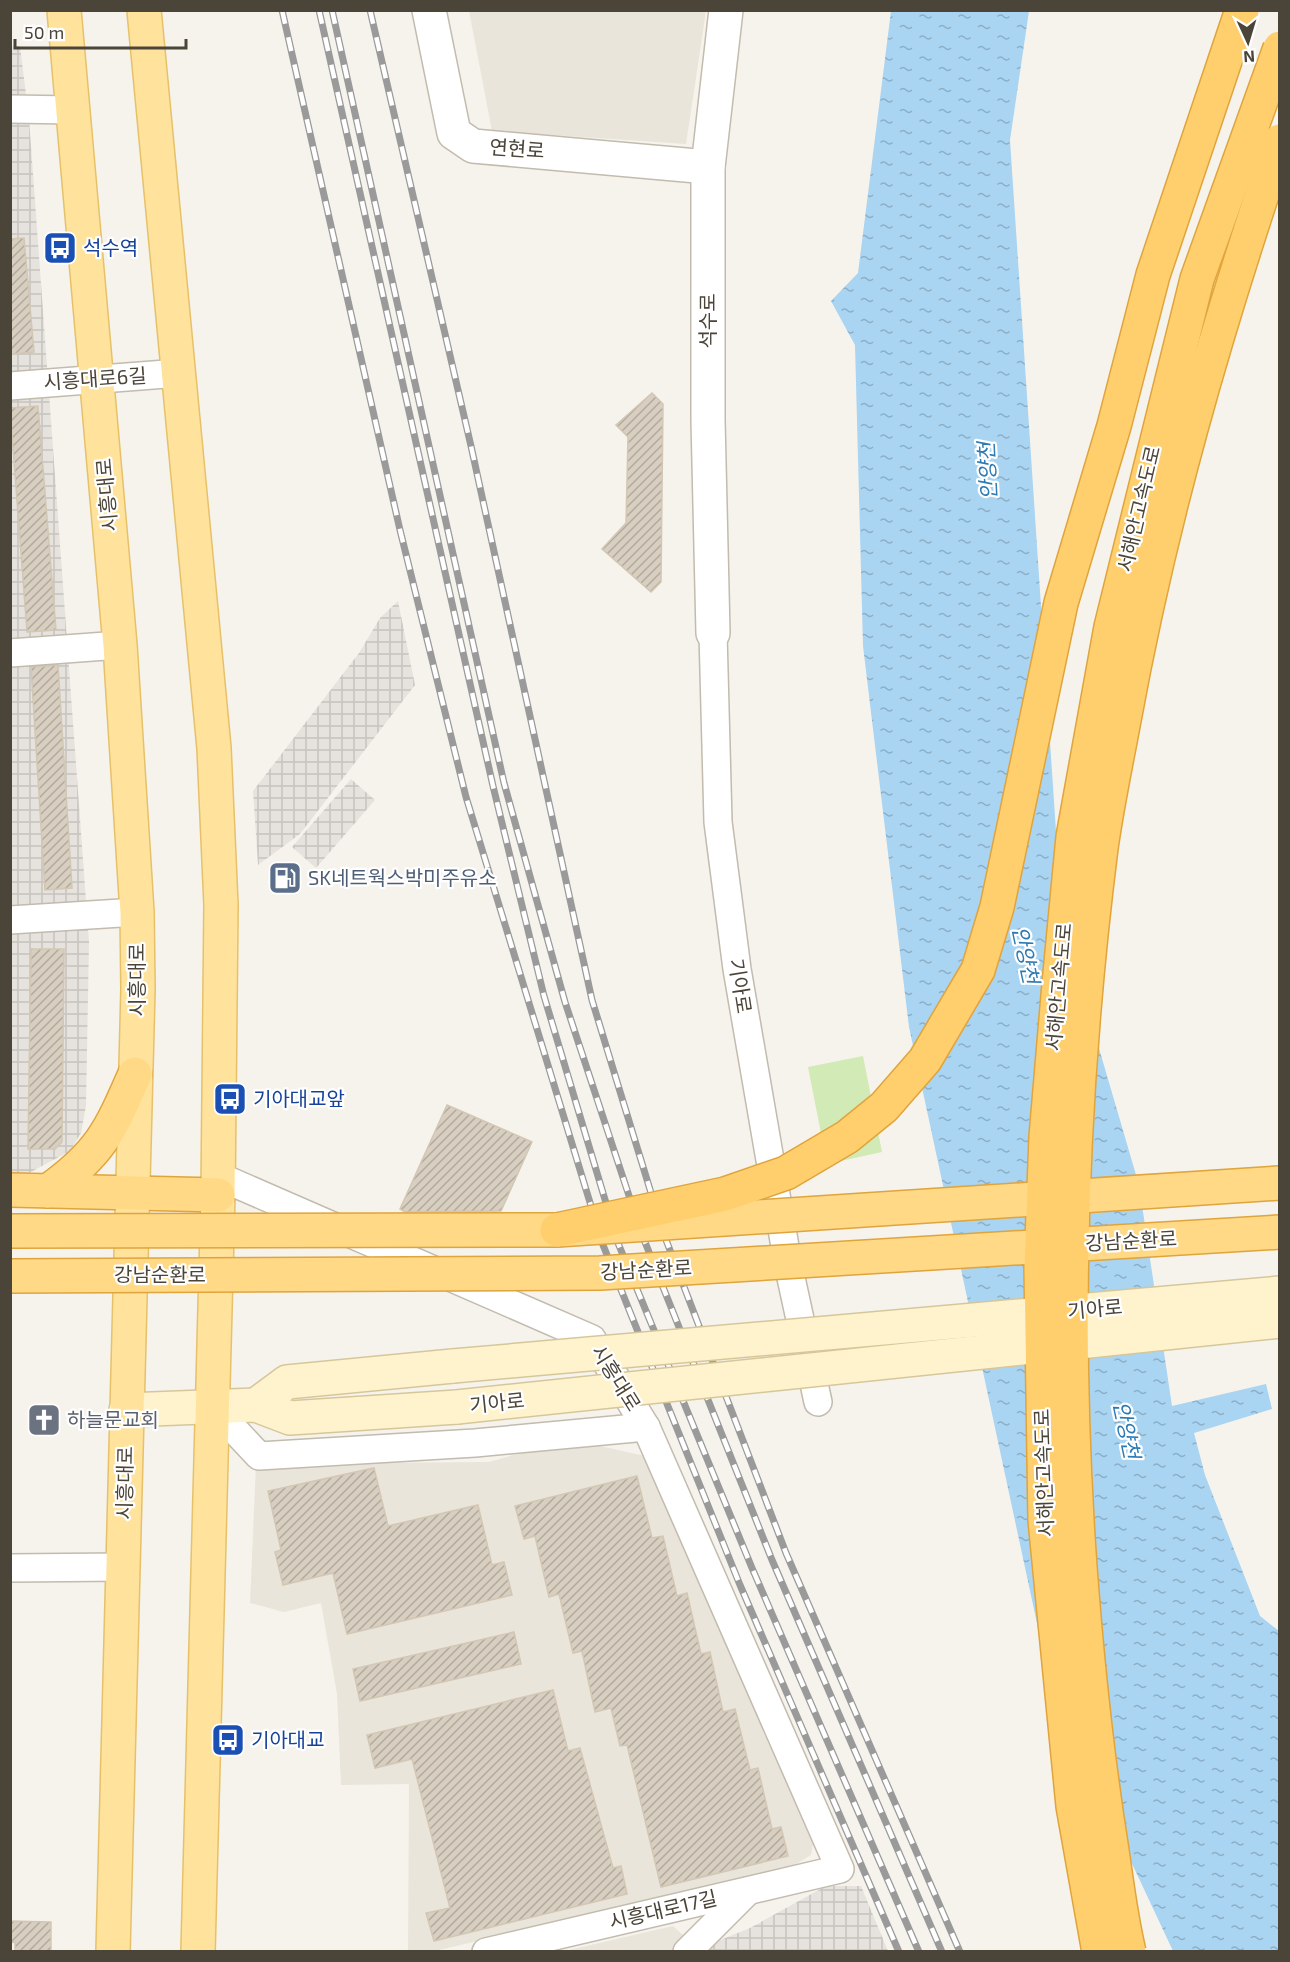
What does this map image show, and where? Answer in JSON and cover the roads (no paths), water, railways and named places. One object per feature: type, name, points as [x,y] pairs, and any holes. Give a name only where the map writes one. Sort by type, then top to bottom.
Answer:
[{"type":"highway","points":[[558,1230],[725,1194],[786,1173],[837,1143],[884,1107],[925,1060],[972,980],[997,907],[1061,603],[1114,426],[1153,275],[1242,10]]},
{"type":"highway","name":"서해안고속도로","points":[[1099,1952],[1073,1806],[1045,1520],[1041,1267],[1046,1137],[1060,973],[1073,837],[1113,616],[1197,279],[1280,48]]},
{"type":"highway","name":"서해안고속도로","points":[[1129,1952],[1104,1803],[1087,1659],[1076,1513],[1072,1379],[1075,1145],[1087,987],[1102,844],[1137,647],[1190,429],[1228,292],[1280,141]]},
{"type":"highway","points":[[48,1191],[88,1159],[109,1133],[135,1074]]},
{"type":"highway","points":[[10,1231],[558,1230],[1280,1183]]},
{"type":"highway","points":[[10,1190],[132,1193],[218,1186]]},
{"type":"highway","name":"강남순환로","points":[[10,1276],[600,1273],[1280,1232]]},
{"type":"highway","points":[[10,1243],[217,1245]]},
{"type":"main road","name":"시흥대로","points":[[64,10],[120,645],[136,912],[135,1074],[113,1952]]},
{"type":"main road","points":[[144,10],[214,748],[221,905],[217,1245],[198,1952]]},
{"type":"main road","name":"기아로","points":[[256,1405],[286,1382],[1280,1293]]},
{"type":"main road","name":"기아로","points":[[126,1410],[256,1405],[290,1418],[457,1407],[1280,1322]]},
{"type":"street","name":"연현로","points":[[429,10],[454,133],[473,146],[708,167]]},
{"type":"street","name":"석수로","points":[[713,633],[708,420],[708,167],[726,10]]},
{"type":"street","points":[[10,109],[73,110]]},
{"type":"street","name":"시흥대로6길","points":[[10,386],[179,373]]},
{"type":"street","name":"기아로","points":[[713,633],[718,822],[737,969],[786,1254],[818,1402]]},
{"type":"street","points":[[10,653],[120,645]]},
{"type":"street","points":[[10,920],[136,912]]},
{"type":"street","name":"시흥대로","points":[[218,1186],[591,1339],[646,1427],[840,1869]]},
{"type":"street","name":"시흥대로","points":[[213,1407],[259,1456],[475,1443],[646,1427]]},
{"type":"street","points":[[10,1568],[123,1567]]},
{"type":"street","name":"시흥대로17길","points":[[486,1952],[840,1869]]},
{"type":"street","points":[[687,1952],[749,1890]]},
{"type":"water","name":"안양천","points":[[891,11],[1029,11],[1010,140],[1062,922],[1139,1185],[1172,1406],[1266,1384],[1272,1409],[1194,1433],[1205,1475],[1260,1616],[1279,1631],[1279,1951],[1173,1951],[1112,1821],[1047,1670],[909,1027],[863,646],[855,345],[831,301],[858,273]]},
{"type":"railway","points":[[282,10],[400,530],[466,797],[603,1245],[740,1585],[899,1952]]},
{"type":"railway","points":[[319,10],[493,786],[544,996],[618,1243],[752,1568],[919,1952]]},
{"type":"railway","points":[[332,10],[504,783],[565,1002],[641,1232],[772,1560],[942,1952]]},
{"type":"railway","points":[[370,10],[471,446],[592,1000],[663,1232],[786,1553],[960,1952]]},
{"type":"place","name":"석수역","points":[[60,248]]},
{"type":"place","name":"SK네트웍스박미주유소","points":[[285,878]]},
{"type":"place","name":"기아대교앞","points":[[230,1099]]},
{"type":"place","name":"하늘문교회","points":[[44,1420]]},
{"type":"place","name":"기아대교","points":[[228,1740]]}]
